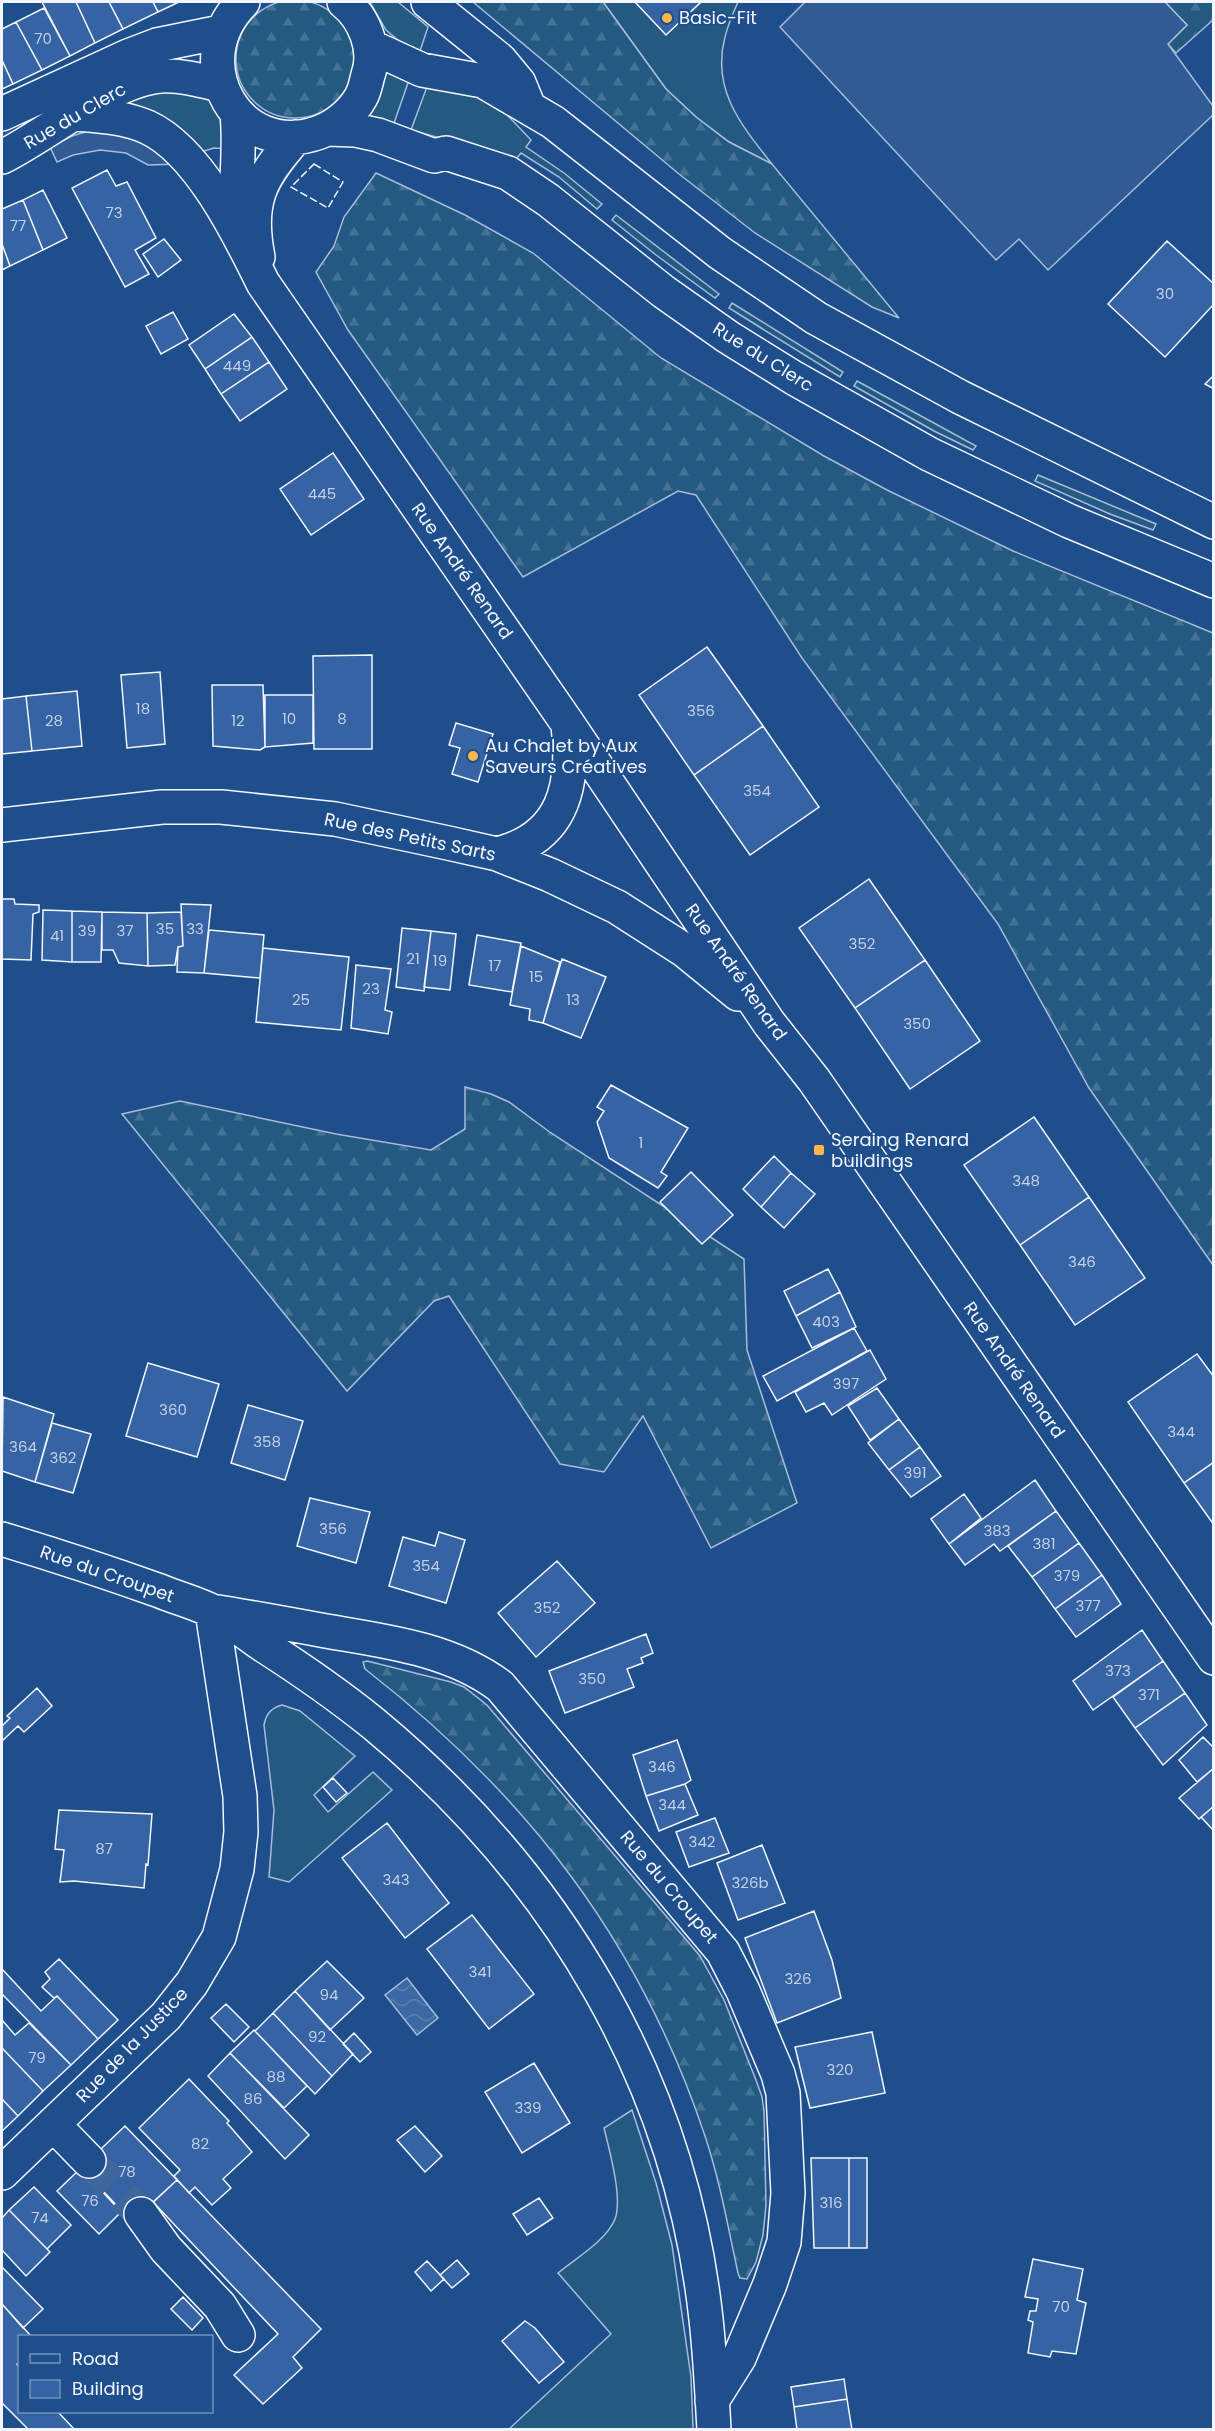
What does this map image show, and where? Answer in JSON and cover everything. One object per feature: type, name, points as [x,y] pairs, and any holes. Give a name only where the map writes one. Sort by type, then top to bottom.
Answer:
[{"type":"street","points":[[243,2],[232,13],[221,32],[216,58],[220,85],[237,113],[258,129],[270,134],[296,137],[313,135],[328,129],[342,120],[361,97],[370,69],[372,47],[353,7]]},
{"type":"street","points":[[428,2],[500,60],[519,83],[530,110]]},
{"type":"street","name":"Rue du Clerc","points":[[2,114],[138,52],[157,45],[221,32]]},
{"type":"street","points":[[372,47],[422,70],[483,81],[553,122],[720,253],[816,318],[960,398],[1209,518]]},
{"type":"street","name":"Rue du Clerc","points":[[2,157],[29,143],[104,96],[139,80],[160,76],[190,77],[220,85]]},
{"type":"street","name":"Rue André Renard","points":[[236,228],[235,188],[239,144],[237,113]]},
{"type":"street","name":"Rue André Renard","points":[[75,114],[121,118],[148,128],[172,142],[193,167],[236,228],[263,283],[568,724],[770,1023],[814,1080],[1214,1658]]},
{"type":"street","name":"Rue du Clerc","points":[[328,129],[355,129],[434,156],[446,153],[508,173],[548,200],[664,292],[728,337],[794,378],[928,454],[1069,521],[1214,581]]},
{"type":"street","name":"Rue André Renard","points":[[263,283],[255,243],[253,217],[257,197],[266,176],[296,137]]},
{"type":"street","points":[[497,854],[519,849],[537,837],[552,821],[569,784],[571,764],[568,724]]},
{"type":"street","name":"Rue des Petits Sarts","points":[[2,825],[162,807],[221,807],[335,819],[497,854],[550,875],[617,907],[684,950],[734,990],[770,1023]]},
{"type":"street","name":"Rue du Croupet","points":[[2,1539],[83,1563],[212,1611],[374,1639],[455,1660],[487,1676],[500,1686],[723,1952],[744,1991],[778,2074],[783,2093],[789,2193],[784,2242],[770,2284],[740,2358],[713,2415]]},
{"type":"street","name":"Rue du Croupet","points":[[212,1611],[334,1692],[403,1749],[466,1810],[525,1878],[566,1933],[603,1995],[628,2046],[657,2113],[676,2172],[691,2235],[706,2316],[713,2415]]},
{"type":"street","name":"Rue de la Justice","points":[[2,2173],[166,2016],[192,1983],[219,1937],[237,1869],[241,1832],[240,1796],[212,1611]]},
{"type":"street","points":[[53,2124],[89,2161]]},
{"type":"street","points":[[141,2214],[166,2248],[220,2306],[238,2335]]},
{"type":"green space","points":[[295,0],[318,4],[337,17],[350,36],[354,59],[350,82],[337,101],[318,114],[295,118],[272,114],[253,101],[240,82],[236,59],[240,36],[253,17],[272,4]]},
{"type":"green space","points":[[370,2],[398,2],[428,27],[418,57],[386,30]]},
{"type":"green space","points":[[473,2],[603,2],[666,89],[696,117],[729,142],[772,164],[899,318],[872,307],[755,233],[679,174]]},
{"type":"green space","points":[[603,2],[635,2],[666,34],[701,2],[738,2],[725,37],[722,74],[732,106],[740,121],[772,164],[729,142],[696,117],[666,89]]},
{"type":"green space","points":[[1165,2],[1213,2],[1213,20],[1176,53],[1168,44],[1187,25]]},
{"type":"green space","points":[[386,65],[409,80],[393,126],[365,117],[383,83]]},
{"type":"green space","points":[[428,84],[459,88],[495,102],[531,140],[526,147],[564,173],[602,204],[597,209],[559,177],[521,153],[516,159],[411,130]]},
{"type":"green space","points":[[153,88],[207,95],[219,108],[230,149],[214,148],[201,152],[123,105]]},
{"type":"green space","points":[[376,173],[465,215],[533,253],[661,358],[824,456],[887,490],[1013,551],[1213,633],[1213,1265],[1089,1088],[998,924],[802,658],[696,495],[678,491],[523,577],[348,330],[316,272],[334,246],[344,217]]},
{"type":"green space","points":[[616,215],[719,294],[715,298],[656,255],[612,220]]},
{"type":"green space","points":[[732,303],[843,372],[840,377],[729,308]]},
{"type":"green space","points":[[857,381],[976,446],[973,450],[934,431],[854,386]]},
{"type":"green space","points":[[1038,475],[1156,524],[1153,530],[1110,514],[1035,481]]},
{"type":"green space","points":[[465,1087],[509,1102],[551,1133],[744,1259],[747,1350],[797,1503],[711,1548],[643,1416],[604,1472],[560,1464],[449,1296],[434,1301],[347,1391],[122,1114],[180,1101],[336,1134],[431,1150],[465,1129]]},
{"type":"green space","points":[[367,1661],[451,1682],[464,1687],[487,1705],[700,1956],[724,2000],[762,2097],[766,2205],[763,2235],[756,2262],[747,2279],[740,2278],[738,2273],[710,2153],[678,2065],[647,1998],[611,1936],[571,1876],[526,1820],[477,1767],[423,1717],[365,1669],[363,1662]]},
{"type":"green space","points":[[282,1705],[300,1711],[355,1756],[314,1795],[328,1812],[373,1772],[392,1790],[289,1882],[269,1877],[274,1810],[264,1725],[270,1712]]},
{"type":"green space","points":[[632,2110],[656,2183],[672,2245],[691,2377],[693,2429],[509,2429],[611,2334],[558,2273],[598,2242],[615,2219],[616,2187],[604,2128]]},
{"type":"shaded area","points":[[805,2],[1165,2],[1187,25],[1168,44],[1213,106],[1213,115],[1048,270],[1019,239],[996,260],[780,27]]},
{"type":"shaded area","points":[[89,131],[126,132],[178,164],[148,165],[126,153],[100,150],[73,155],[57,162],[50,147],[72,136]]},
{"type":"water","points":[[407,1978],[438,2018],[417,2035],[385,1995]]},
{"type":"building","points":[[42,2],[76,2],[95,43],[70,56]]},
{"type":"building","points":[[76,2],[109,2],[123,29],[95,43]]},
{"type":"building","points":[[109,2],[153,2],[158,12],[123,29]]},
{"type":"building","points":[[153,2],[179,2],[158,12]]},
{"type":"building","name":"Basic-Fit","points":[[635,2],[701,2],[666,35]]},
{"type":"building","points":[[44,8],[70,56],[42,70],[16,22]]},
{"type":"building","points":[[16,22],[42,70],[13,84],[2,60],[2,29]]},
{"type":"building","points":[[2,60],[13,84],[2,89]]},
{"type":"building","points":[[107,170],[116,186],[127,182],[156,238],[135,250],[149,274],[125,287],[72,188]]},
{"type":"building","points":[[43,190],[67,238],[43,250],[23,200]]},
{"type":"building","points":[[23,200],[43,250],[10,266],[2,244],[2,209]]},
{"type":"building","points":[[164,239],[181,260],[158,277],[143,254]]},
{"type":"building","points":[[1167,241],[1214,284],[1214,304],[1165,357],[1108,304]]},
{"type":"building","points":[[2,244],[10,266],[2,270]]},
{"type":"building","points":[[173,312],[188,339],[161,354],[146,326]]},
{"type":"building","points":[[234,314],[252,337],[205,369],[189,345]]},
{"type":"building","points":[[252,337],[269,362],[221,394],[205,369]]},
{"type":"building","points":[[269,362],[287,389],[240,421],[221,394]]},
{"type":"building","points":[[1214,375],[1214,389],[1205,384]]},
{"type":"building","points":[[333,453],[364,499],[311,535],[280,489]]},
{"type":"building","points":[[707,647],[763,726],[694,775],[639,695]]},
{"type":"building","points":[[372,655],[372,749],[314,749],[313,656]]},
{"type":"building","points":[[160,672],[165,744],[127,748],[121,675]]},
{"type":"building","points":[[212,685],[263,685],[265,747],[260,750],[213,746]]},
{"type":"building","points":[[77,691],[82,746],[32,751],[26,696]]},
{"type":"building","points":[[265,695],[313,695],[313,743],[265,747]]},
{"type":"building","points":[[26,696],[32,751],[2,754],[2,699]]},
{"type":"building","points":[[456,723],[493,734],[478,782],[452,774],[460,748],[449,745]]},
{"type":"building","points":[[763,726],[819,807],[750,855],[694,775]]},
{"type":"building","points":[[869,879],[925,960],[855,1008],[799,928]]},
{"type":"building","points":[[2,899],[14,899],[15,904],[39,905],[39,912],[33,914],[31,960],[2,959]]},
{"type":"building","points":[[181,904],[211,905],[204,973],[177,972],[178,947],[183,946]]},
{"type":"building","points":[[43,910],[72,911],[72,962],[42,960]]},
{"type":"building","points":[[72,911],[102,912],[101,962],[72,962]]},
{"type":"building","points":[[102,912],[147,913],[148,966],[119,963],[113,950],[102,950]]},
{"type":"building","points":[[181,912],[183,946],[178,947],[175,965],[148,966],[147,913]]},
{"type":"building","points":[[402,928],[431,931],[424,991],[396,987]]},
{"type":"building","points":[[209,930],[264,935],[260,978],[204,973]]},
{"type":"building","points":[[431,931],[456,934],[450,990],[424,987]]},
{"type":"building","points":[[477,935],[521,943],[512,992],[469,985]]},
{"type":"building","points":[[521,946],[560,962],[543,1023],[529,1020],[530,1009],[510,1005]]},
{"type":"building","points":[[263,948],[349,957],[341,1030],[256,1022]]},
{"type":"building","points":[[562,959],[606,977],[581,1038],[543,1023]]},
{"type":"building","points":[[925,960],[980,1041],[910,1089],[855,1008]]},
{"type":"building","points":[[356,965],[391,969],[385,1010],[392,1012],[388,1034],[351,1028]]},
{"type":"building","points":[[611,1085],[688,1128],[661,1172],[667,1176],[658,1188],[609,1158],[597,1122],[604,1111],[597,1107]]},
{"type":"building","points":[[1034,1117],[1089,1197],[1020,1245],[964,1165]]},
{"type":"building","points":[[774,1156],[791,1173],[761,1207],[743,1189]]},
{"type":"building","points":[[691,1172],[733,1215],[702,1244],[660,1202]]},
{"type":"building","points":[[791,1173],[815,1194],[784,1228],[761,1207]]},
{"type":"building","points":[[1089,1197],[1145,1278],[1075,1325],[1020,1245]]},
{"type":"building","points":[[828,1269],[840,1292],[796,1316],[784,1291]]},
{"type":"building","points":[[840,1292],[856,1327],[812,1348],[796,1316]]},
{"type":"building","points":[[854,1328],[867,1351],[777,1401],[763,1376]]},
{"type":"building","points":[[870,1350],[886,1379],[832,1415],[824,1403],[806,1412],[795,1392]]},
{"type":"building","points":[[1197,1354],[1214,1377],[1214,1462],[1184,1483],[1128,1402]]},
{"type":"building","points":[[148,1363],[219,1384],[197,1457],[126,1436]]},
{"type":"building","points":[[877,1388],[899,1419],[870,1440],[848,1406]]},
{"type":"building","points":[[3,1397],[54,1414],[35,1482],[2,1471]]},
{"type":"building","points":[[248,1405],[303,1421],[285,1480],[231,1463]]},
{"type":"building","points":[[899,1419],[920,1447],[889,1470],[868,1443]]},
{"type":"building","points":[[52,1423],[91,1434],[73,1493],[35,1482]]},
{"type":"building","points":[[920,1447],[941,1476],[911,1497],[889,1470]]},
{"type":"building","points":[[1214,1462],[1214,1525],[1184,1483]]},
{"type":"building","points":[[1035,1480],[1056,1511],[1000,1551],[994,1544],[965,1565],[949,1544]]},
{"type":"building","points":[[964,1494],[981,1518],[949,1544],[931,1519]]},
{"type":"building","points":[[310,1498],[370,1512],[356,1563],[297,1546]]},
{"type":"building","points":[[1056,1511],[1079,1543],[1032,1577],[1008,1546]]},
{"type":"building","points":[[439,1532],[465,1540],[446,1603],[389,1586],[403,1537],[435,1546]]},
{"type":"building","points":[[1079,1543],[1102,1575],[1055,1609],[1032,1577]]},
{"type":"building","points":[[557,1561],[595,1603],[536,1657],[498,1613]]},
{"type":"building","points":[[1102,1575],[1121,1604],[1076,1637],[1055,1609]]},
{"type":"building","points":[[1142,1630],[1163,1661],[1093,1710],[1073,1681]]},
{"type":"building","points":[[646,1634],[653,1653],[641,1658],[643,1663],[627,1669],[634,1687],[565,1713],[549,1671]]},
{"type":"building","points":[[1163,1661],[1185,1693],[1135,1728],[1113,1697]]},
{"type":"building","points":[[37,1688],[52,1706],[24,1732],[18,1726],[2,1741],[2,1726],[10,1718],[7,1716]]},
{"type":"building","points":[[1185,1693],[1207,1725],[1163,1765],[1135,1728]]},
{"type":"building","points":[[1203,1737],[1214,1748],[1214,1768],[1197,1782],[1179,1760]]},
{"type":"building","points":[[677,1740],[691,1780],[646,1796],[633,1755]]},
{"type":"building","points":[[1214,1768],[1214,1806],[1199,1819],[1179,1798]]},
{"type":"building","points":[[333,1778],[347,1793],[336,1802],[323,1787]]},
{"type":"building","points":[[685,1784],[698,1815],[659,1831],[646,1796]]},
{"type":"building","points":[[1214,1806],[1214,1831],[1201,1817]]},
{"type":"building","points":[[59,1810],[152,1814],[144,1888],[74,1881],[60,1882],[64,1850],[55,1849]]},
{"type":"building","points":[[715,1818],[729,1853],[689,1867],[676,1832]]},
{"type":"building","points":[[387,1823],[449,1903],[405,1938],[342,1858]]},
{"type":"building","points":[[762,1845],[785,1903],[738,1920],[717,1863]]},
{"type":"building","points":[[814,1911],[832,1960],[841,1998],[777,2023],[745,1938]]},
{"type":"building","points":[[472,1915],[534,1994],[489,2029],[427,1949]]},
{"type":"building","points":[[59,1959],[118,2020],[98,2039],[57,1996],[54,1998],[42,1987],[50,1979],[45,1972]]},
{"type":"building","points":[[327,1961],[364,1998],[330,2030],[295,1991]]},
{"type":"building","points":[[2,1969],[41,2011],[57,1996],[98,2039],[71,2065],[2,1994]]},
{"type":"building","points":[[295,1991],[353,2054],[332,2076],[273,2013]]},
{"type":"building","points":[[226,2004],[249,2027],[234,2042],[211,2018]]},
{"type":"building","points":[[273,2013],[332,2076],[315,2094],[255,2031]]},
{"type":"building","points":[[2,2020],[15,2035],[29,2023],[71,2065],[43,2091],[2,2048]]},
{"type":"building","points":[[254,2030],[307,2086],[284,2108],[230,2053]]},
{"type":"building","points":[[872,2032],[885,2093],[810,2108],[795,2047]]},
{"type":"building","points":[[354,2033],[371,2052],[360,2062],[343,2044]]},
{"type":"building","points":[[2,2048],[43,2091],[18,2116],[2,2099]]},
{"type":"building","points":[[230,2053],[309,2135],[285,2159],[208,2076]]},
{"type":"building","points":[[534,2063],[570,2123],[522,2153],[485,2092]]},
{"type":"building","points":[[189,2079],[229,2121],[227,2123],[252,2152],[223,2179],[231,2188],[212,2205],[195,2187],[189,2193],[174,2176],[180,2170],[139,2128]]},
{"type":"building","points":[[2,2099],[18,2116],[2,2131]]},
{"type":"building","points":[[125,2126],[177,2180],[131,2223],[81,2168]]},
{"type":"building","points":[[415,2126],[442,2156],[425,2172],[397,2140]]},
{"type":"building","points":[[811,2158],[849,2158],[849,2248],[814,2248]]},
{"type":"building","points":[[849,2158],[867,2158],[867,2248],[849,2248]]},
{"type":"building","points":[[81,2168],[122,2211],[99,2234],[57,2191]]},
{"type":"building","points":[[177,2180],[321,2329],[293,2357],[302,2368],[263,2404],[234,2375],[278,2334],[153,2202]]},
{"type":"building","points":[[34,2187],[71,2225],[47,2249],[9,2210]]},
{"type":"building","points":[[539,2198],[553,2218],[527,2235],[513,2214]]},
{"type":"building","points":[[9,2210],[50,2252],[26,2276],[2,2250],[2,2218]]},
{"type":"building","points":[[1033,2259],[1083,2269],[1077,2300],[1086,2303],[1076,2354],[1052,2351],[1050,2357],[1028,2353],[1033,2322],[1028,2320],[1030,2311],[1036,2311],[1038,2299],[1025,2297]]},
{"type":"building","points":[[457,2260],[469,2274],[452,2288],[440,2275]]},
{"type":"building","points":[[427,2261],[444,2279],[431,2291],[415,2272]]},
{"type":"building","points":[[2,2267],[43,2309],[23,2328],[2,2304]]},
{"type":"building","points":[[183,2297],[203,2318],[192,2330],[171,2309]]},
{"type":"building","points":[[2,2304],[30,2335],[18,2335],[18,2413],[59,2413],[75,2430],[29,2430],[2,2403]]},
{"type":"building","points":[[525,2321],[535,2328],[564,2362],[539,2383],[502,2341]]},
{"type":"building","points":[[844,2379],[847,2399],[794,2407],[791,2387]]},
{"type":"building","points":[[847,2399],[852,2430],[797,2430],[794,2407]]},
{"type":"tunnel","points":[[89,2161],[141,2214]]},
{"type":"fence","points":[[314,164],[343,182],[328,208],[291,187],[314,164]]},
{"type":"place","name":"Basic-Fit","points":[[667,18]]},
{"type":"place","name":"Au Chalet by Aux Saveurs Créatives","points":[[473,756]]},
{"type":"place","name":"Seraing Renard buildings","points":[[819,1150]]}]
